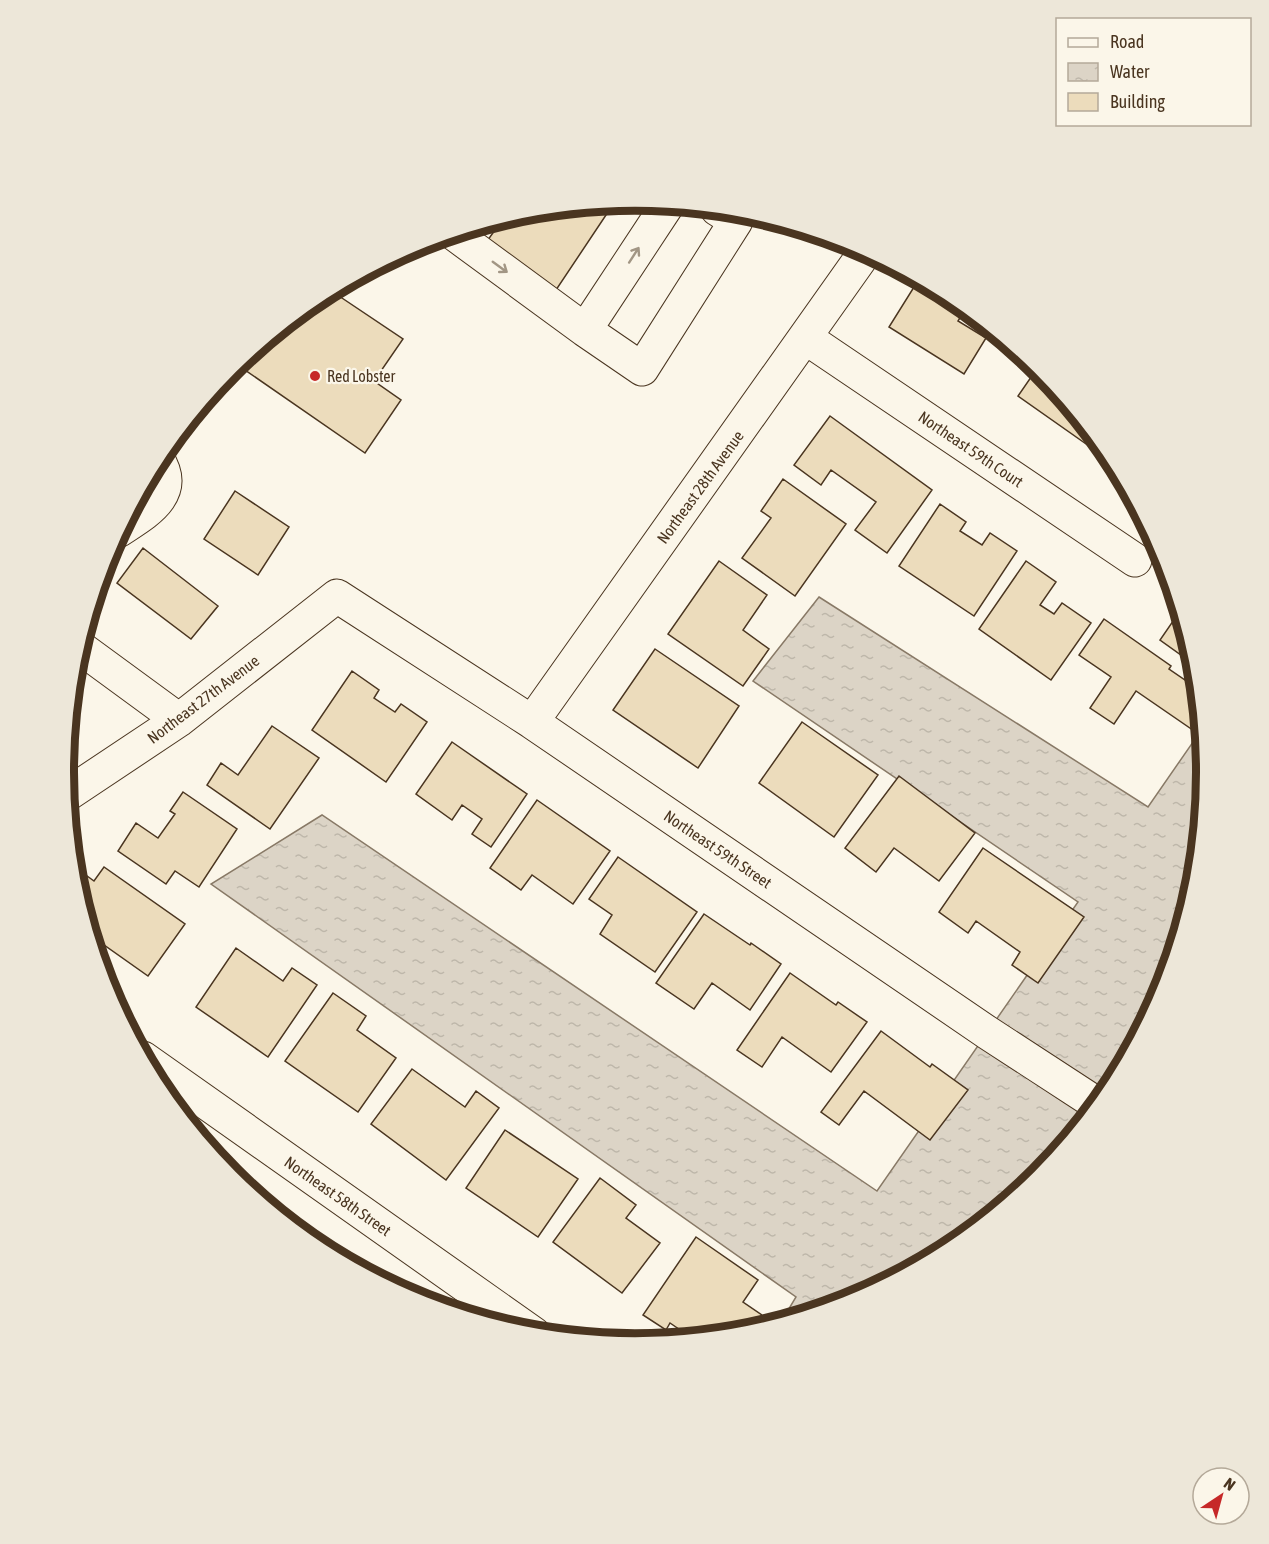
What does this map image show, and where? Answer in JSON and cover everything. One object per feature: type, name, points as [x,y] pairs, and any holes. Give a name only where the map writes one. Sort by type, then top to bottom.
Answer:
[{"type":"street","points":[[585,330],[663,212]]},
{"type":"street","points":[[461,239],[642,369],[735,221]]},
{"type":"street","name":"Northeast 28th Avenue","points":[[532,722],[860,259]]},
{"type":"street","name":"Northeast 59th Court","points":[[806,338],[1135,560]]},
{"type":"street","points":[[133,521],[154,506],[165,489],[163,468]]},
{"type":"street","name":"Northeast 59th Street","points":[[337,596],[532,722],[988,1033],[1090,1100]]},
{"type":"street","name":"Northeast 27th Avenue","points":[[74,790],[180,720],[337,596]]},
{"type":"street","points":[[87,652],[180,720]]},
{"type":"street","name":"Northeast 58th Street","points":[[160,1071],[513,1319]]},
{"type":"water","points":[[819,597],[1148,807],[1194,740],[1196,772],[1191,845],[1185,881],[1166,952],[1138,1020],[1101,1083],[1080,1114],[1031,1169],[1004,1194],[946,1238],[883,1275],[849,1290],[787,1312],[796,1297],[211,884],[322,815],[877,1191],[1078,902],[753,681]]},
{"type":"building","points":[[608,212],[556,290],[485,244],[496,228],[561,216]]},
{"type":"building","points":[[915,286],[961,316],[958,321],[986,338],[964,374],[889,327]]},
{"type":"building","name":"Red Lobster","points":[[339,296],[403,339],[374,381],[401,400],[365,453],[245,370],[293,327]]},
{"type":"building","points":[[1032,376],[1080,430],[1089,446],[1018,396]]},
{"type":"building","points":[[830,416],[932,490],[887,553],[855,530],[876,502],[831,470],[821,485],[794,465]]},
{"type":"building","points":[[783,479],[846,524],[795,596],[742,558],[771,518],[761,511]]},
{"type":"building","points":[[235,491],[289,527],[258,575],[204,539]]},
{"type":"building","points":[[940,504],[966,522],[960,531],[982,545],[990,533],[1017,551],[974,616],[899,566]]},
{"type":"building","points":[[143,548],[218,606],[191,639],[117,583]]},
{"type":"building","points":[[719,561],[767,595],[743,630],[769,649],[743,686],[668,634]]},
{"type":"building","points":[[1026,561],[1056,582],[1040,605],[1054,614],[1062,603],[1091,623],[1051,680],[979,629]]},
{"type":"building","points":[[1104,619],[1171,666],[1169,669],[1188,682],[1194,731],[1136,691],[1114,724],[1090,708],[1111,677],[1079,655]]},
{"type":"building","points":[[1174,620],[1183,657],[1160,640]]},
{"type":"building","points":[[655,649],[739,706],[698,768],[613,710]]},
{"type":"building","points":[[352,671],[379,690],[374,698],[395,712],[401,704],[427,722],[386,782],[312,730]]},
{"type":"building","points":[[802,722],[878,775],[834,837],[759,783]]},
{"type":"building","points":[[272,726],[319,758],[270,829],[207,785],[221,763],[238,775]]},
{"type":"building","points":[[452,742],[527,794],[491,847],[472,834],[482,819],[462,805],[452,820],[416,794]]},
{"type":"building","points":[[899,776],[975,833],[939,881],[894,848],[876,872],[845,848]]},
{"type":"building","points":[[183,792],[237,829],[199,887],[175,871],[166,884],[118,851],[136,823],[158,838],[175,814],[170,811]]},
{"type":"building","points":[[537,800],[610,851],[573,904],[532,875],[521,890],[490,868]]},
{"type":"building","points":[[983,848],[1084,917],[1038,983],[1012,965],[1020,952],[976,921],[968,933],[939,912]]},
{"type":"building","points":[[618,857],[697,912],[655,972],[600,934],[612,915],[589,899]]},
{"type":"building","points":[[104,867],[185,924],[148,976],[100,942],[83,873],[94,881]]},
{"type":"building","points":[[704,914],[781,964],[750,1010],[712,983],[694,1009],[656,983]]},
{"type":"building","points":[[236,948],[283,981],[292,968],[317,985],[268,1057],[196,1007]]},
{"type":"building","points":[[790,973],[836,1005],[838,1002],[867,1022],[831,1072],[782,1037],[762,1067],[737,1050]]},
{"type":"building","points":[[333,993],[366,1016],[357,1030],[396,1058],[358,1112],[285,1061]]},
{"type":"building","points":[[881,1031],[930,1067],[932,1064],[968,1090],[930,1140],[864,1091],[839,1125],[821,1112]]},
{"type":"building","points":[[412,1069],[465,1107],[476,1091],[499,1108],[446,1180],[371,1124]]},
{"type":"building","points":[[505,1130],[578,1179],[538,1237],[466,1188]]},
{"type":"building","points":[[600,1178],[636,1205],[626,1218],[660,1243],[622,1293],[553,1242]]},
{"type":"building","points":[[696,1237],[758,1280],[743,1302],[765,1317],[682,1331],[670,1323],[666,1330],[643,1315]]},
{"type":"place","name":"Red Lobster","points":[[315,376]]}]
